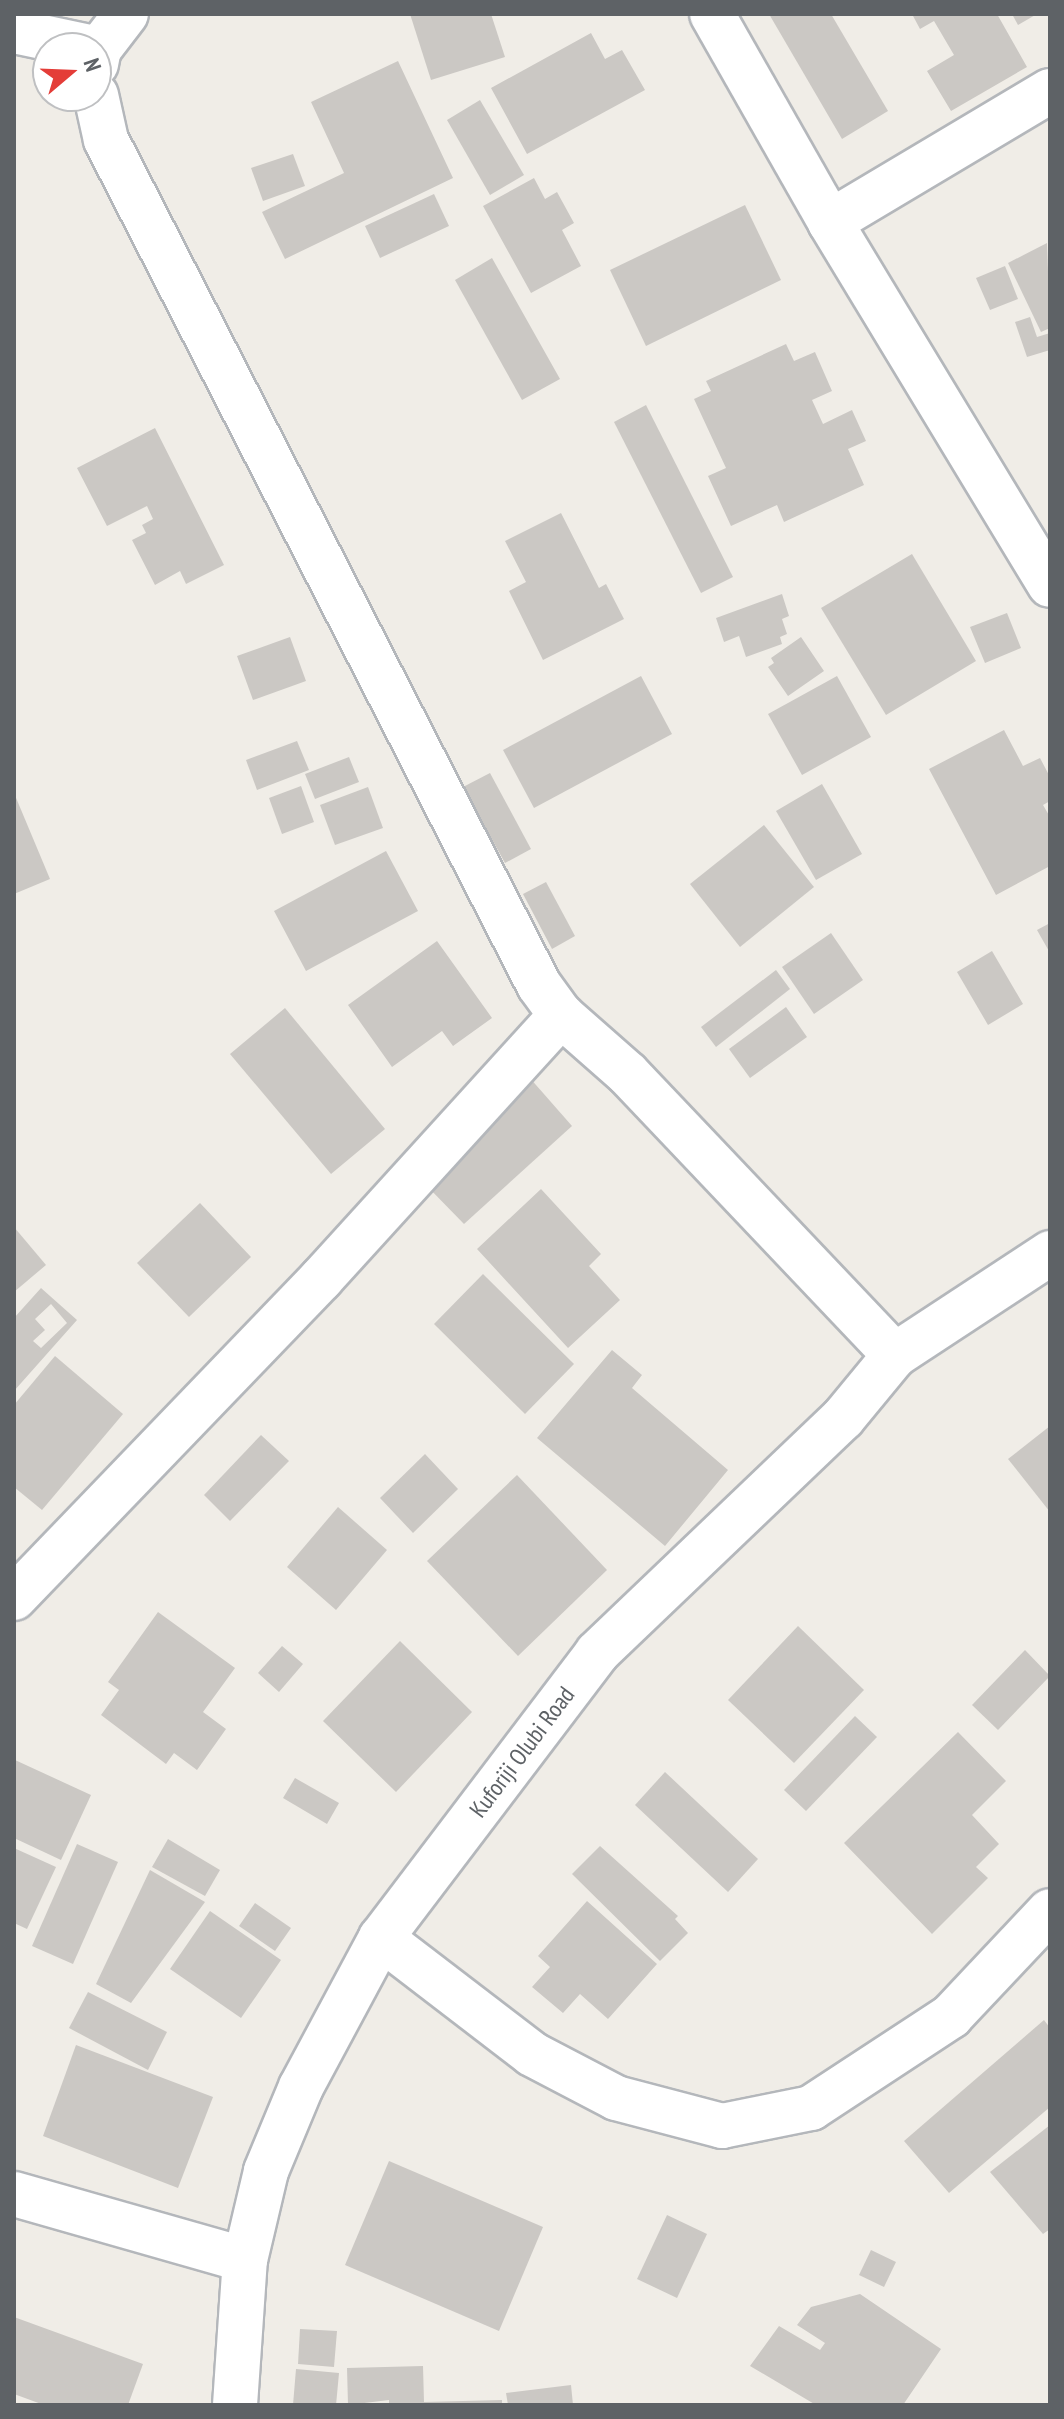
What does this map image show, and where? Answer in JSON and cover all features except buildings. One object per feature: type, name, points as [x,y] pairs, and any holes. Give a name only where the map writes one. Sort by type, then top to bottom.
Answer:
[{"type":"street","points":[[112,35],[126,14]]},
{"type":"street","points":[[712,14],[830,222],[1050,585]]},
{"type":"street","points":[[830,222],[1050,91]]},
{"type":"street","points":[[100,112],[106,140],[344,610],[459,821],[539,985],[561,1015],[628,1074],[895,1355]]},
{"type":"street","points":[[14,1598],[321,1279],[561,1015]]},
{"type":"street","name":"Kuforiji Olubi Road","points":[[235,2405],[245,2260],[266,2171],[295,2101],[381,1938],[597,1653],[843,1418],[895,1355],[1050,1253]]},
{"type":"street","points":[[381,1938],[532,2054],[616,2098],[722,2126],[811,2108],[824,2100],[951,2016],[1050,1911]]},
{"type":"street","points":[[14,2194],[245,2260]]}]
